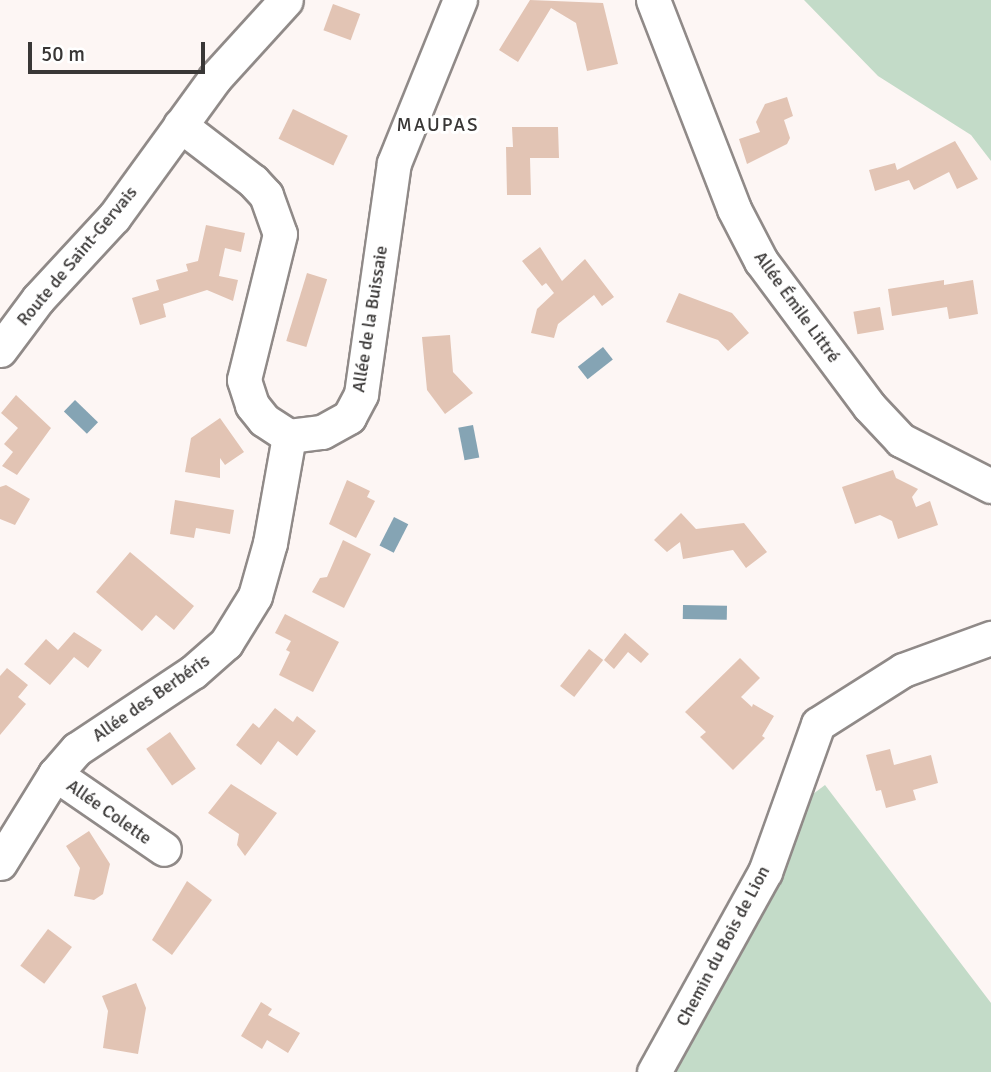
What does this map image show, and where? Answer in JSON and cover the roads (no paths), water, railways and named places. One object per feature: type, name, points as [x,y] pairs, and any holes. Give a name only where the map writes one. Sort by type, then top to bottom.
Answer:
[{"type":"street","name":"Route de Saint-Gervais","points":[[0,350],[38,299],[114,216],[215,78],[286,0]]},
{"type":"street","name":"Allée de la Buissaie","points":[[289,436],[323,432],[349,417],[361,394],[394,163],[460,0]]},
{"type":"street","name":"Allée Émile Littré","points":[[653,0],[681,65],[734,209],[769,272],[869,406],[901,440],[991,486]]},
{"type":"street","points":[[180,125],[209,144],[266,195],[280,234],[244,380],[252,405],[264,420],[289,436]]},
{"type":"street","name":"Allée des Berbéris","points":[[0,863],[55,774],[78,749],[192,672],[226,643],[255,596],[271,542],[289,436]]},
{"type":"street","name":"Chemin du Bois de Lion","points":[[654,1072],[765,872],[818,724],[903,670],[991,638]]},
{"type":"street","name":"Allée Colette","points":[[55,774],[164,849]]},
{"type":"water","points":[[603,347],[613,360],[588,379],[578,367]]},
{"type":"water","points":[[75,400],[98,422],[87,434],[64,412]]},
{"type":"water","points":[[473,425],[479,457],[465,460],[458,428]]},
{"type":"water","points":[[394,517],[408,524],[394,553],[379,546]]},
{"type":"water","points":[[683,605],[727,606],[727,620],[683,619]]},
{"type":"district","name":"MAUPAS","points":[[438,126]]}]
